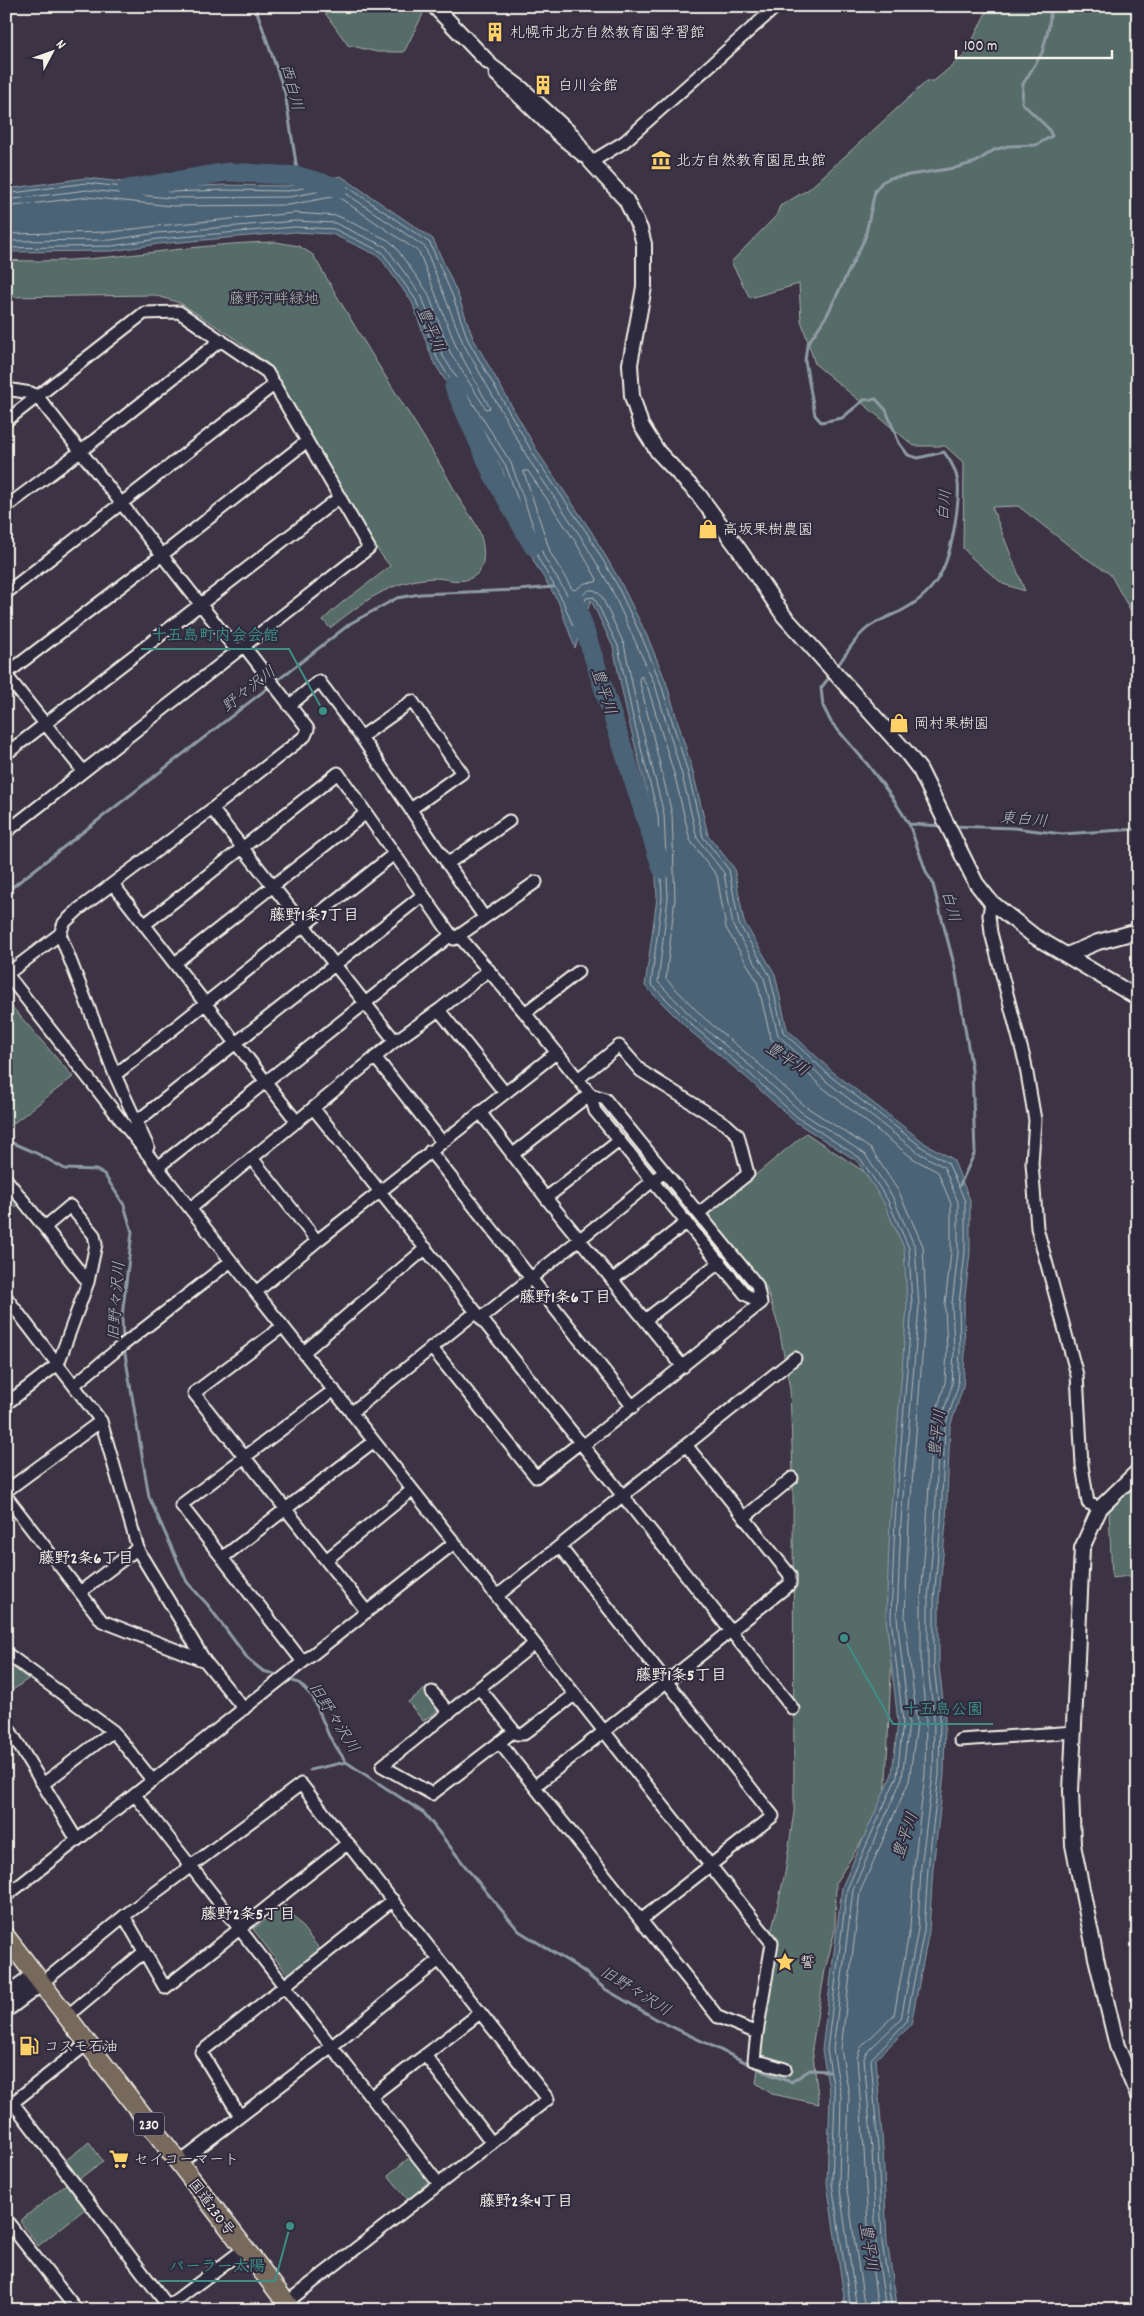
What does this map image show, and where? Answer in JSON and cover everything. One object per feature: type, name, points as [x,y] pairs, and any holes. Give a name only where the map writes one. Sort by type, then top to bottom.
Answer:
[{"type":"highway","name":"国道230号","points":[[6,1937],[289,2306]]},
{"type":"street","points":[[434,6],[488,62],[523,88],[574,135],[591,162],[626,200],[640,229],[644,244],[644,287],[630,364],[632,396],[641,425],[658,452],[698,494],[740,550],[784,616],[907,753],[920,770],[976,883],[991,902],[1034,936],[1138,998]]},
{"type":"street","points":[[591,162],[624,142],[777,6]]},
{"type":"street","points":[[6,421],[144,313],[179,312],[267,372],[369,548],[6,832]]},
{"type":"street","points":[[6,508],[221,340]]},
{"type":"street","points":[[6,593],[275,384]]},
{"type":"street","points":[[6,389],[31,393],[38,397],[162,555],[240,648],[268,677],[308,729],[305,736],[113,884],[64,923],[60,934],[7,973],[231,1261],[772,1943],[754,2060],[785,2069]]},
{"type":"street","points":[[83,771],[6,674],[306,442]]},
{"type":"street","points":[[6,754],[340,497]]},
{"type":"street","points":[[287,702],[319,681],[361,737],[484,917]]},
{"type":"street","points":[[361,737],[412,701],[462,773],[410,809]]},
{"type":"street","points":[[144,924],[338,773],[423,895],[455,935],[489,970],[526,1013],[590,1094],[595,1111],[745,1294],[761,1303]]},
{"type":"street","points":[[212,809],[395,1041]]},
{"type":"street","points":[[175,964],[366,813]]},
{"type":"street","points":[[448,864],[509,821]]},
{"type":"street","points":[[115,1075],[394,854]]},
{"type":"street","points":[[158,1166],[364,1003],[455,935],[536,882]]},
{"type":"street","points":[[113,884],[297,1122]]},
{"type":"street","points":[[136,1122],[423,895]]},
{"type":"street","points":[[991,902],[989,915],[991,933],[1025,1062],[1035,1120],[1032,1163],[1037,1228],[1077,1375],[1082,1465],[1088,1503],[1100,1508]]},
{"type":"street","points":[[1067,954],[1098,942],[1138,931]]},
{"type":"street","points":[[60,934],[115,1075],[158,1166]]},
{"type":"street","points":[[191,1208],[395,1041],[440,1010],[489,970]]},
{"type":"street","points":[[526,1013],[578,972]]},
{"type":"street","points":[[440,1010],[505,1093]]},
{"type":"street","points":[[578,1079],[619,1046],[641,1071],[727,1124],[738,1135],[748,1174],[699,1213]]},
{"type":"street","points":[[256,1292],[317,1241],[556,1053]]},
{"type":"street","points":[[375,1057],[442,1142]]},
{"type":"street","points":[[512,1155],[590,1094]]},
{"type":"street","points":[[590,1094],[604,1099],[699,1213],[757,1285],[761,1303]]},
{"type":"street","points":[[314,1109],[793,1709]]},
{"type":"street","points":[[480,1112],[546,1198],[683,1367]]},
{"type":"street","points":[[546,1198],[619,1140]]},
{"type":"street","points":[[430,1151],[633,1407]]},
{"type":"street","points":[[252,1158],[317,1241]]},
{"type":"street","points":[[351,1413],[432,1347],[530,1279],[664,1172]]},
{"type":"street","points":[[6,1179],[88,1282]]},
{"type":"street","points":[[6,1404],[58,1364],[88,1282],[96,1244],[94,1235],[70,1206],[45,1227]]},
{"type":"street","points":[[612,1280],[687,1222]]},
{"type":"street","points":[[304,1352],[426,1248]]},
{"type":"street","points":[[74,1385],[136,1334],[231,1261]]},
{"type":"street","points":[[645,1320],[720,1262]]},
{"type":"street","points":[[6,1297],[101,1421],[138,1548],[205,1661],[244,1709]]},
{"type":"street","points":[[432,1347],[536,1477],[633,1407],[761,1303]]},
{"type":"street","points":[[6,1317],[16,1310]]},
{"type":"street","points":[[283,1326],[194,1393],[367,1612]]},
{"type":"street","points":[[497,1596],[795,1358]]},
{"type":"street","points":[[303,1662],[181,1505],[334,1390]]},
{"type":"street","points":[[6,1491],[101,1421]]},
{"type":"street","points":[[222,1558],[374,1441]]},
{"type":"street","points":[[535,1786],[790,1584],[790,1574],[686,1445]]},
{"type":"street","points":[[1138,1471],[1100,1508],[1082,1548],[1071,1791],[1073,1845],[1117,2046],[1138,2096]]},
{"type":"street","points":[[745,1517],[792,1478]]},
{"type":"street","points":[[326,1560],[412,1490]]},
{"type":"street","points":[[6,1496],[102,1622],[205,1661]]},
{"type":"street","points":[[6,1896],[454,1543]]},
{"type":"street","points":[[560,1547],[773,1816],[641,1920]]},
{"type":"street","points":[[80,1592],[138,1548]]},
{"type":"street","points":[[514,1731],[432,1794],[382,1766],[534,1644]]},
{"type":"street","points":[[6,1653],[113,1731],[153,1781]]},
{"type":"street","points":[[480,1689],[517,1734],[524,1734],[574,1695]]},
{"type":"street","points":[[432,1692],[449,1713]]},
{"type":"street","points":[[6,1724],[77,1840]]},
{"type":"street","points":[[43,1784],[113,1731]]},
{"type":"street","points":[[960,1740],[1075,1732]]},
{"type":"street","points":[[499,1742],[718,2018],[757,2033]]},
{"type":"street","points":[[6,2010],[38,1979],[302,1784],[548,2099],[439,2184],[289,2306]]},
{"type":"street","points":[[135,1795],[241,1928],[439,2184]]},
{"type":"street","points":[[124,1916],[165,1988],[348,1843]]},
{"type":"street","points":[[240,2116],[201,2052],[393,1900]]},
{"type":"street","points":[[67,2016],[144,1952]]},
{"type":"street","points":[[179,2163],[332,2046],[439,1960]]},
{"type":"street","points":[[6,1995],[38,1979]]},
{"type":"street","points":[[372,2096],[480,2012]]},
{"type":"street","points":[[88,2044],[10,2105],[165,2308],[244,2249]]},
{"type":"street","points":[[425,2055],[492,2143]]},
{"type":"street","points":[[6,2220],[77,2310]]},
{"type":"green space","points":[[320,6],[417,6],[423,14],[404,52],[377,52],[348,45]]},
{"type":"green space","points":[[989,6],[1138,6],[1138,624],[1110,574],[1081,555],[1018,506],[992,507],[1025,591],[1003,584],[972,558],[963,548],[964,463],[945,446],[914,446],[815,364],[801,320],[799,284],[750,298],[731,262],[776,216],[780,206],[809,189],[927,81],[934,81],[966,54]]},
{"type":"green space","name":"藤野河畔緑地","points":[[276,242],[299,246],[313,255],[475,524],[481,536],[483,547],[482,565],[477,574],[472,578],[461,581],[433,578],[403,583],[377,594],[330,628],[323,620],[339,605],[390,566],[372,543],[269,365],[230,335],[180,303],[154,295],[6,297],[6,260],[74,260],[208,246]]},
{"type":"green space","points":[[6,1000],[73,1077],[6,1129]]},
{"type":"green space","points":[[806,1133],[863,1171],[900,1208],[918,1248],[895,1585],[885,1804],[836,1882],[835,1930],[825,1970],[812,2047],[819,2104],[772,2094],[756,2083],[774,1954],[771,1933],[785,1873],[794,1812],[793,1475],[790,1389],[779,1328],[766,1287],[707,1215]]},
{"type":"green space","points":[[6,1190],[18,1205],[6,1214]]},
{"type":"green space","points":[[1138,1482],[1138,1575],[1112,1578],[1109,1511]]},
{"type":"green space","points":[[6,1662],[28,1679],[6,1695]]},
{"type":"green space","points":[[425,1689],[440,1709],[423,1721],[408,1702]]},
{"type":"green space","points":[[285,1905],[321,1951],[288,1975],[253,1929]]},
{"type":"green space","points":[[89,2142],[103,2161],[79,2179],[65,2161]]},
{"type":"green space","points":[[410,2157],[429,2181],[408,2200],[388,2175]]},
{"type":"green space","points":[[66,2184],[85,2209],[38,2246],[20,2221]]},
{"type":"water","points":[[341,176],[433,239],[458,295],[473,338],[539,454],[591,531],[620,581],[648,638],[666,682],[693,772],[708,835],[734,868],[744,922],[775,974],[787,1029],[833,1072],[926,1144],[953,1159],[970,1200],[970,1253],[964,1304],[965,1353],[963,1387],[950,1427],[946,1522],[939,1599],[939,1666],[945,1718],[944,1775],[933,1868],[929,1931],[911,2025],[876,2059],[883,2148],[887,2242],[898,2310],[846,2310],[827,2183],[830,2096],[822,2050],[842,1887],[892,1774],[898,1722],[886,1618],[890,1521],[907,1306],[904,1248],[883,1201],[857,1161],[794,1121],[747,1078],[690,1031],[645,986],[657,898],[653,816],[627,714],[613,647],[591,600],[575,648],[558,601],[534,562],[502,469],[433,361],[412,302],[379,256],[332,234],[295,232],[158,244],[112,251],[6,252],[6,189],[86,178],[170,187],[227,185],[288,186]]},
{"type":"waterway","name":"西白川","points":[[255,6],[285,93],[298,176]]},
{"type":"waterway","name":"白川","points":[[836,668],[856,639],[868,628],[876,622],[915,603],[935,583],[942,572],[951,546],[957,507],[958,482],[954,468],[944,452],[918,458],[908,455],[899,443],[886,410],[876,399],[864,400],[842,418],[821,422],[815,415],[805,361],[807,345],[827,315],[865,238],[875,191],[882,182],[890,178],[955,168],[976,162],[994,150],[1008,146],[1036,145],[1052,136],[1048,128],[1022,103],[1023,84],[1042,53],[1049,26],[1051,6]]},
{"type":"waterway","name":"豊平川","points":[[127,189],[227,172],[298,176],[338,189]]},
{"type":"waterway","name":"豊平川","points":[[454,387],[493,475],[533,546]]},
{"type":"waterway","name":"野々沢川","points":[[6,892],[351,623],[397,598],[420,594],[553,587]]},
{"type":"waterway","name":"豊平川","points":[[575,600],[662,869]]},
{"type":"waterway","name":"白川","points":[[831,675],[821,688],[823,706],[831,722],[868,765],[909,824],[927,874],[932,881],[955,968],[972,1070],[975,1152],[960,1185]]},
{"type":"waterway","name":"東白川","points":[[909,824],[943,826]]},
{"type":"waterway","name":"東白川","points":[[951,826],[1014,828],[1062,834],[1138,829]]},
{"type":"waterway","name":"旧野々沢川","points":[[13,1143],[65,1169],[96,1170],[104,1174],[124,1205],[132,1232],[122,1317],[123,1342]]},
{"type":"waterway","name":"旧野々沢川","points":[[124,1348],[149,1497],[187,1582],[207,1604],[248,1659],[263,1671],[281,1676]]},
{"type":"waterway","name":"旧野々沢川","points":[[287,1679],[299,1683],[313,1697],[329,1736],[346,1762],[424,1813],[519,1931],[582,1970],[605,1989],[658,2020],[772,2075],[791,2082],[810,2070],[829,2071]]},
{"type":"waterway","points":[[310,1770],[346,1762]]},
{"type":"place","name":"札幌市北方自然教育園学習館","points":[[495,32]]},
{"type":"place","name":"白川会館","points":[[543,85]]},
{"type":"place","name":"北方自然教育園昆虫館","points":[[661,160]]},
{"type":"place","name":"高坂果樹農園","points":[[708,529]]},
{"type":"place","name":"十五島町内会会館","points":[[323,711]]},
{"type":"place","name":"岡村果樹園","points":[[899,723]]},
{"type":"place","name":"十五島公園","points":[[844,1638]]},
{"type":"place","name":"誓","points":[[785,1962]]},
{"type":"place","name":"コスモ石油","points":[[29,2046]]},
{"type":"place","name":"セイコーマート","points":[[119,2159]]},
{"type":"place","name":"パーラー太陽","points":[[290,2226]]},
{"type":"district","name":"藤野1条7丁目","points":[[314,914]]},
{"type":"district","name":"藤野1条6丁目","points":[[565,1296]]},
{"type":"district","name":"藤野2条6丁目","points":[[86,1557]]},
{"type":"district","name":"藤野1条5丁目","points":[[681,1674]]},
{"type":"district","name":"藤野2条5丁目","points":[[248,1913]]},
{"type":"district","name":"藤野2条4丁目","points":[[526,2200]]}]
